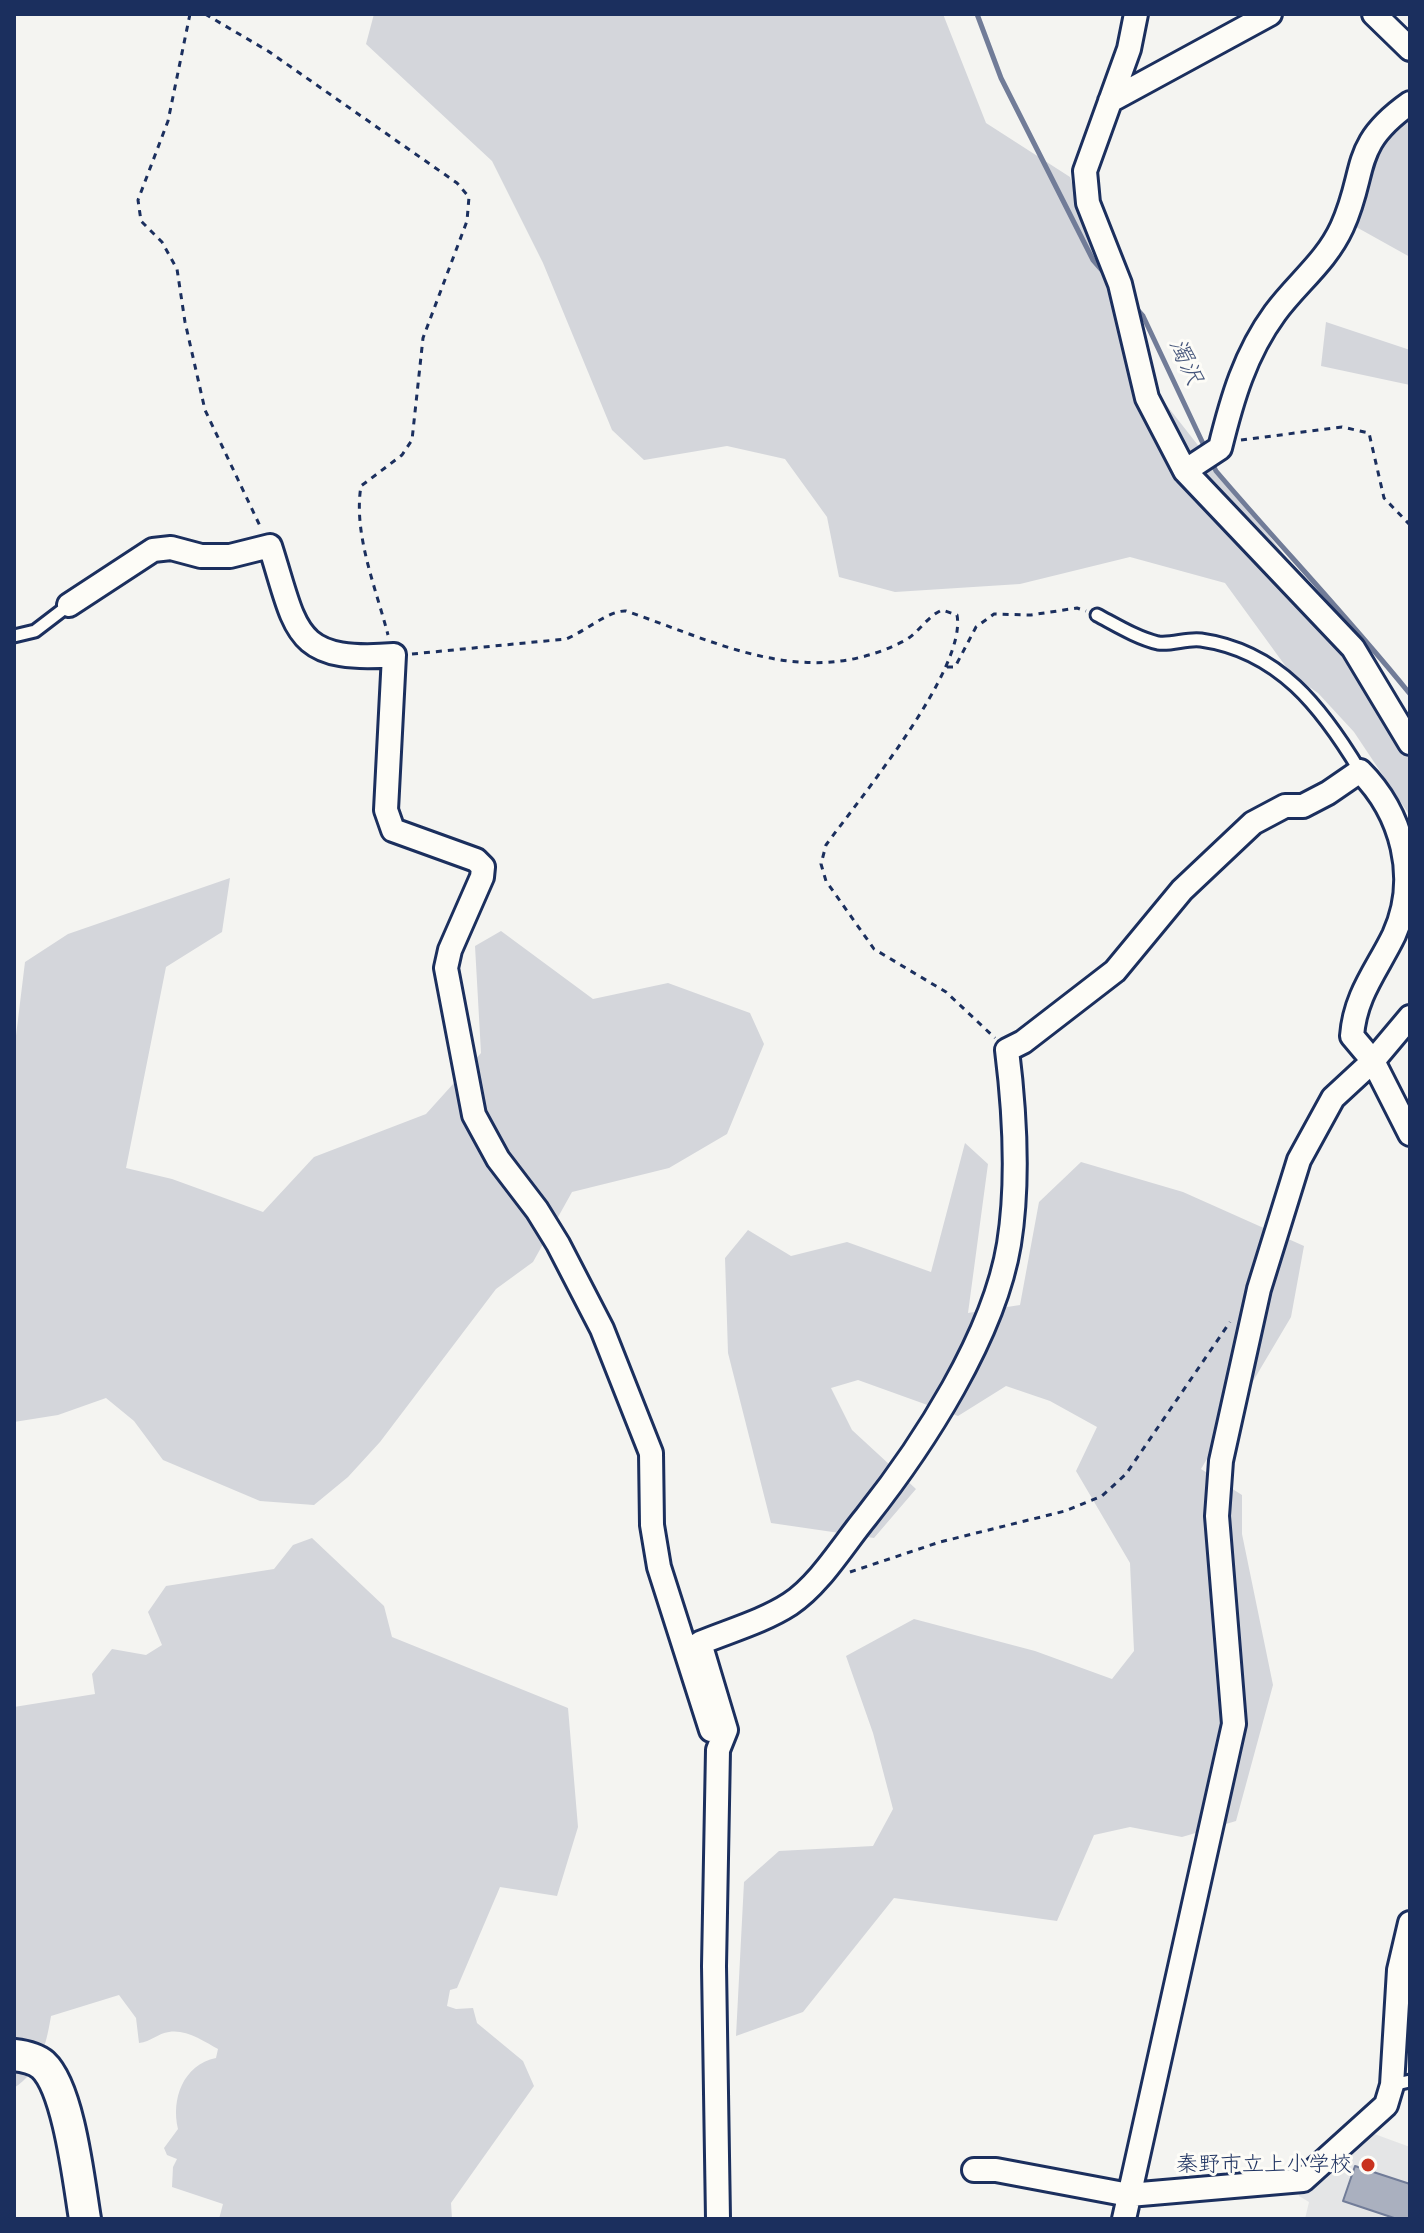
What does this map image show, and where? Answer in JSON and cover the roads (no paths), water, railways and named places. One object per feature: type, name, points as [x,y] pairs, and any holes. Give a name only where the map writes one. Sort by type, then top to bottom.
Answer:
[{"type":"street","points":[[1136,14],[1129,49],[1085,171],[1088,203],[1120,284],[1147,398],[1185,471],[1353,648],[1410,743]]},
{"type":"street","points":[[1110,101],[1270,14]]},
{"type":"street","points":[[1374,14],[1410,49]]},
{"type":"street","points":[[1185,471],[1221,445],[1234,390],[1247,357],[1276,312],[1312,275],[1342,226],[1363,155],[1382,123],[1410,103]]},
{"type":"street","points":[[69,605],[153,550],[171,548],[201,556],[230,556],[270,546],[294,621],[307,642],[330,655],[357,658],[394,655],[386,810],[393,830],[476,860],[483,867],[482,877],[450,950],[446,968],[474,1115],[498,1159],[537,1210],[558,1244],[602,1329],[651,1453],[652,1525],[659,1567],[718,1750],[714,1981],[718,2219]]},
{"type":"street","points":[[718,1750],[726,1730],[700,1643],[790,1604],[810,1585],[895,1480],[982,1337],[1008,1248],[1014,1199],[1014,1143],[1007,1050],[1023,1042],[1115,971],[1182,890],[1253,823],[1285,806],[1303,806],[1360,771],[1381,792],[1402,835],[1406,864],[1400,917],[1364,985],[1353,1015],[1352,1036],[1373,1061],[1410,1134]]},
{"type":"street","points":[[1124,2219],[1234,1724],[1217,1516],[1221,1461],[1259,1289],[1299,1160],[1333,1098],[1373,1061],[1410,1017]]},
{"type":"street","points":[[974,2170],[1010,2172],[1129,2195],[1303,2180],[1386,2105],[1401,2083],[1399,1970],[1410,1923]]},
{"type":"street","points":[[14,2055],[42,2064],[55,2083],[70,2134],[85,2219]]},
{"type":"lane","points":[[14,636],[35,631],[69,605]]},
{"type":"lane","points":[[1097,615],[1160,643],[1200,640],[1246,655],[1280,673],[1311,698],[1329,719],[1360,771]]},
{"type":"water","points":[[1355,2166],[1410,2184],[1410,2219],[1397,2219],[1343,2201]]},
{"type":"waterway","name":"濁沢","points":[[977,14],[1001,78],[1093,260],[1107,276]]},
{"type":"waterway","name":"濁沢","points":[[1135,307],[1143,316],[1207,452]]},
{"type":"waterway","name":"濁沢","points":[[1211,461],[1216,471],[1410,694]]},
{"type":"place","name":"秦野市立上小学校","points":[[1368,2165]]}]
